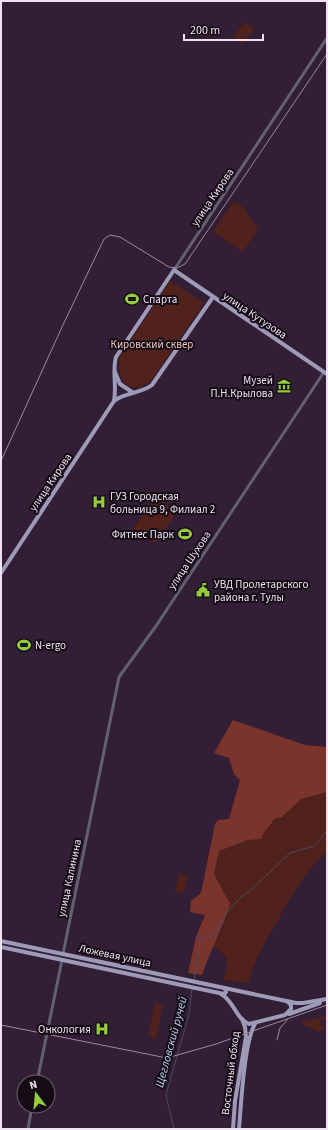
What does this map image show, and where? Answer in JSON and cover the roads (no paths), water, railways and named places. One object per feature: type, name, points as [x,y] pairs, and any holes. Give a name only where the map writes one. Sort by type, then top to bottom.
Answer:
[{"type":"main road","name":"улица Кутузова","points":[[174,270],[326,373]]},
{"type":"main road","name":"улица Кирова","points":[[114,401],[116,392],[113,366],[119,350],[174,270]]},
{"type":"main road","name":"улица Кирова","points":[[1,573],[114,401],[122,395],[148,388],[154,382],[213,297]]},
{"type":"main road","points":[[113,366],[120,384],[132,392]]},
{"type":"main road","name":"Ложевая улица","points":[[1,941],[287,1001],[303,1003],[327,1000]]},
{"type":"main road","name":"Ложевая улица","points":[[1,947],[215,992],[228,998],[242,1019]]},
{"type":"main road","name":"улица Калинина","points":[[62,960],[63,954]]},
{"type":"main road","points":[[181,984],[180,981],[183,979]]},
{"type":"main road","points":[[215,992],[224,994],[226,992],[225,988]]},
{"type":"main road","points":[[242,1019],[249,1024],[255,1024],[327,1000]]},
{"type":"main road","points":[[285,1015],[291,1009],[291,1005],[287,1001]]},
{"type":"main road","name":"Восточный обход","points":[[233,1129],[246,1037],[242,1019]]},
{"type":"main road","name":"Восточный обход","points":[[239,1129],[246,1060],[251,1032],[255,1024]]},
{"type":"street","name":"улица Кирова","points":[[174,270],[327,38]]},
{"type":"street","name":"улица Шухова","points":[[119,677],[156,626],[326,373]]},
{"type":"street","name":"улица Калинина","points":[[63,954],[119,677]]},
{"type":"street","name":"улица Калинина","points":[[39,1074],[62,960]]},
{"type":"street","points":[[28,1129],[31,1114]]},
{"type":"waterway","name":"Щегловский ручей","points":[[194,980],[201,939],[213,936],[226,913],[241,897],[250,891],[290,853],[314,846],[327,831]]},
{"type":"waterway","name":"Щегловский ручей","points":[[174,1129],[166,1095],[189,1014],[192,989]]},
{"type":"tram line","points":[[1,461],[104,239],[110,235],[120,237],[169,267],[177,268],[185,264],[327,54]]},
{"type":"tram line","points":[[1,1025],[167,1058],[216,1044],[327,1005]]},
{"type":"tram line","points":[[277,1040],[280,1028],[288,1019]]},
{"type":"place","name":"Спарта","points":[[132,299]]},
{"type":"place","name":"Музей П.Н.Крылова","points":[[284,386]]},
{"type":"place","name":"ГУЗ Городская больница 9, Филиал 2","points":[[99,502]]},
{"type":"place","name":"Фитнес Парк","points":[[185,534]]},
{"type":"place","name":"УВД Пролетарского района г. Тулы","points":[[203,590]]},
{"type":"place","name":"N-ergo","points":[[24,645]]},
{"type":"place","name":"Онкология","points":[[102,1029]]},
{"type":"park label","name":"Кировский сквер","points":[[152,344]]}]
